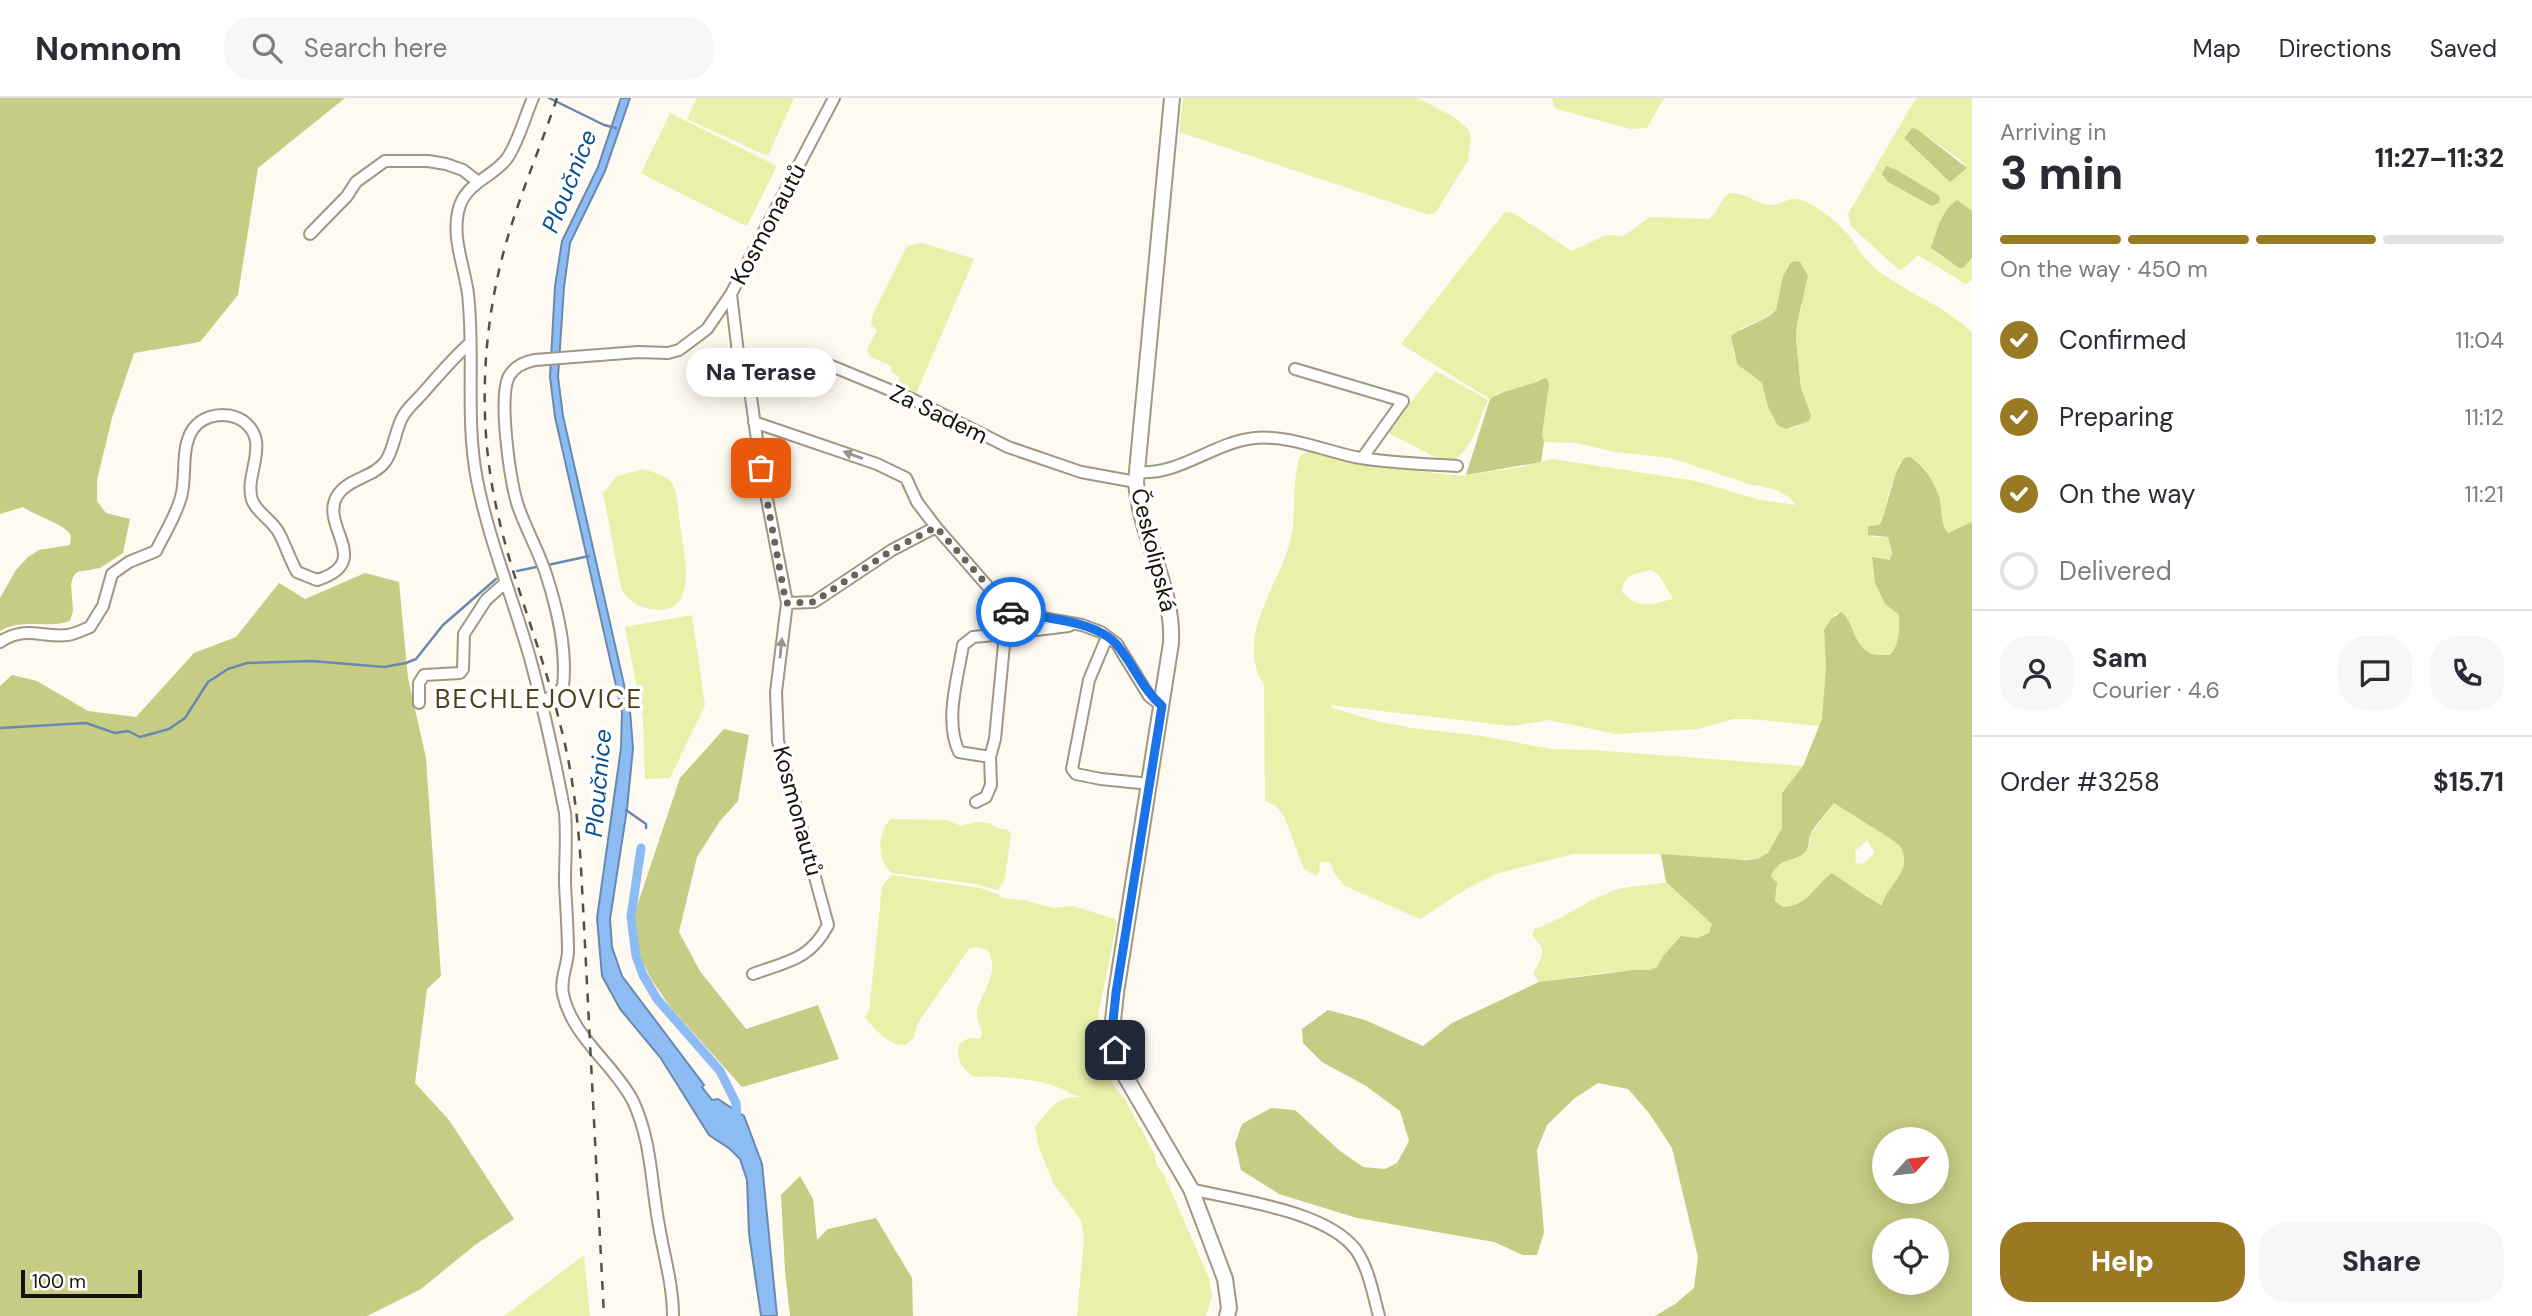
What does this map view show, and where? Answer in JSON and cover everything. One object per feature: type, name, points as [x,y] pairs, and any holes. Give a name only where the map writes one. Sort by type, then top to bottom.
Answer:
[{"type":"main road","name":"Českolipská","points":[[1172,98],[1137,477],[1142,518],[1168,604],[1172,625],[1171,643],[1112,1030],[1115,1050],[1124,1074],[1191,1189],[1224,1279],[1227,1316]]},
{"type":"street","points":[[533,98],[509,155],[477,181],[461,202],[456,231],[468,293],[471,423],[477,478],[505,583],[530,656],[561,791],[567,836],[565,880],[568,957],[562,993],[566,1006],[590,1045],[627,1092],[640,1119],[650,1153],[658,1224],[673,1299],[673,1316]]},
{"type":"street","name":"Kosmonautů","points":[[753,974],[805,955],[819,943],[828,925],[778,741],[776,692],[786,603],[750,390],[738,353],[731,294],[834,98]]},
{"type":"street","points":[[310,234],[347,196],[356,182],[385,161],[428,161],[446,164],[464,170],[477,181]]},
{"type":"street","points":[[540,700],[558,693],[563,687],[565,670],[561,636],[542,565],[523,520],[512,484],[506,385],[514,370],[535,360],[668,353],[684,347],[716,318],[731,294]]},
{"type":"street","points":[[716,318],[735,324]]},
{"type":"street","points":[[0,642],[13,634],[69,635],[90,628],[103,606],[112,574],[129,562],[156,551],[182,496],[188,439],[194,428],[214,416],[230,415],[241,418],[250,428],[256,442],[251,487],[253,502],[278,531],[297,572],[317,580],[339,570],[344,560],[344,548],[335,517],[334,504],[338,494],[348,485],[377,471],[387,460],[402,416],[470,343]]},
{"type":"street","name":"Za Sadem","points":[[743,371],[768,362],[817,359],[914,400],[1008,447],[1081,472],[1137,477],[1253,438],[1278,439],[1363,457],[1457,466]]},
{"type":"street","points":[[1295,369],[1403,401],[1363,457]]},
{"type":"street","points":[[754,422],[877,464],[906,478],[917,502],[936,527],[1010,612],[1082,625],[1108,637],[1117,644],[1149,696],[1162,706]]},
{"type":"street","points":[[786,603],[814,602],[892,550],[936,527]]},
{"type":"street","points":[[419,703],[419,683],[424,675],[460,673],[463,669],[464,634],[486,600],[505,583]]},
{"type":"street","points":[[990,757],[959,752],[953,741],[953,714],[963,645],[973,637],[1082,625]]},
{"type":"street","points":[[976,802],[986,797],[991,785],[990,757],[995,740],[1003,634]]},
{"type":"street","points":[[1108,637],[1089,680],[1072,769],[1076,774],[1101,779],[1150,784]]},
{"type":"street","points":[[1191,1189],[1298,1214],[1339,1233],[1358,1252],[1368,1273],[1379,1316]]},
{"type":"green space","points":[[0,98],[345,98],[258,168],[238,295],[200,342],[134,353],[112,418],[97,480],[97,501],[106,513],[130,519],[123,553],[100,568],[77,572],[73,577],[73,611],[70,621],[17,625],[0,631],[0,598],[16,570],[39,550],[70,545],[71,536],[57,524],[23,507],[0,514]]},
{"type":"green space","points":[[697,98],[794,98],[768,156],[687,119]]},
{"type":"green space","points":[[1183,98],[1418,98],[1454,117],[1468,129],[1471,137],[1468,160],[1436,212],[1429,215],[1179,132]]},
{"type":"green space","points":[[1552,98],[1664,98],[1647,128],[1631,129],[1560,110],[1554,107]]},
{"type":"green space","points":[[1916,98],[1972,98],[1972,211],[1957,200],[1932,250],[1959,268],[1963,268],[1972,258],[1972,280],[1966,284],[1918,255],[1899,270],[1851,226],[1848,214]],"holes":[[[1912,128],[1964,163],[1950,182],[1904,138]],[[1886,166],[1897,170],[1938,195],[1930,206],[1888,182]]]},
{"type":"green space","points":[[670,113],[777,166],[747,226],[641,173]]},
{"type":"green space","points":[[1912,128],[1917,129],[1967,168],[1950,182],[1904,138]]},
{"type":"green space","points":[[1886,166],[1938,195],[1939,203],[1931,206],[1888,182],[1882,174]]},
{"type":"green space","points":[[1736,193],[1771,205],[1797,199],[1808,203],[1841,227],[1878,271],[1947,313],[1972,333],[1972,522],[1949,534],[1940,520],[1940,506],[1900,462],[1888,494],[1886,511],[1871,537],[1888,537],[1892,558],[1872,558],[1875,583],[1885,604],[1899,615],[1898,636],[1890,655],[1866,651],[1857,642],[1841,612],[1835,614],[1824,630],[1826,668],[1824,710],[1820,726],[1733,719],[1698,729],[1616,734],[1549,720],[1512,726],[1330,705],[1332,708],[1376,721],[1551,749],[1803,766],[1782,793],[1783,822],[1780,835],[1768,853],[1757,859],[1661,854],[1573,854],[1499,873],[1471,886],[1420,919],[1345,886],[1335,874],[1330,862],[1320,862],[1316,876],[1304,869],[1284,816],[1276,806],[1265,801],[1264,685],[1258,673],[1254,653],[1260,617],[1288,549],[1292,532],[1300,456],[1308,451],[1382,467],[1461,476],[1553,459],[1696,481],[1760,500],[1796,505],[1776,490],[1752,485],[1671,458],[1615,452],[1577,443],[1544,442],[1542,435],[1549,385],[1545,378],[1509,393],[1497,394],[1490,399],[1401,344],[1505,212],[1513,213],[1572,251],[1606,235],[1624,236],[1650,217],[1709,219],[1727,195]],"holes":[[[1794,261],[1802,307],[1796,340],[1801,388],[1811,414],[1800,424],[1788,428],[1778,426],[1768,407],[1762,383],[1737,364],[1732,348],[1741,328],[1762,320],[1776,310],[1783,276],[1789,263]],[[1651,570],[1659,575],[1673,599],[1646,604],[1634,601],[1622,592],[1627,578]]]},
{"type":"green space","points":[[1957,200],[1972,211],[1972,258],[1963,268],[1959,268],[1931,248],[1943,216]]},
{"type":"green space","points":[[923,243],[974,259],[915,396],[897,389],[899,377],[891,371],[892,366],[870,356],[867,350],[877,330],[871,325],[873,314],[907,246]]},
{"type":"green space","points":[[1794,261],[1800,262],[1808,276],[1796,340],[1801,388],[1811,415],[1809,421],[1786,429],[1778,426],[1768,407],[1762,383],[1737,364],[1731,336],[1776,310],[1783,276]]},
{"type":"green space","points":[[1436,371],[1488,400],[1468,446],[1462,454],[1446,463],[1387,432]]},
{"type":"green space","points":[[1545,378],[1549,385],[1541,462],[1466,475],[1490,399]]},
{"type":"green space","points":[[1910,457],[1924,469],[1939,497],[1942,520],[1948,533],[1972,522],[1972,1316],[1655,1316],[1694,1288],[1698,1257],[1672,1148],[1649,1113],[1628,1089],[1598,1083],[1575,1098],[1547,1125],[1537,1150],[1544,1232],[1537,1255],[1523,1255],[1494,1242],[1357,1218],[1279,1194],[1241,1170],[1235,1144],[1242,1124],[1271,1108],[1295,1110],[1340,1151],[1363,1167],[1385,1169],[1397,1163],[1409,1141],[1400,1111],[1366,1086],[1322,1062],[1303,1043],[1302,1029],[1328,1010],[1365,1020],[1423,1046],[1452,1023],[1539,982],[1650,970],[1657,967],[1681,936],[1697,938],[1709,933],[1712,924],[1666,882],[1661,854],[1746,860],[1757,859],[1768,853],[1782,828],[1782,793],[1803,766],[1822,719],[1826,668],[1824,630],[1831,619],[1841,612],[1865,650],[1881,655],[1890,655],[1893,651],[1898,636],[1899,615],[1885,604],[1875,583],[1872,557],[1890,560],[1892,553],[1888,537],[1868,535],[1868,527],[1881,522],[1900,464]],"holes":[[[1834,803],[1900,846],[1904,860],[1901,873],[1882,906],[1832,873],[1799,903],[1783,907],[1775,901],[1777,883],[1771,876],[1774,870],[1806,851],[1812,831]]]},
{"type":"green space","points":[[643,469],[669,480],[677,499],[685,557],[685,584],[676,604],[666,609],[650,609],[637,604],[626,596],[621,588],[603,493],[617,476]]},
{"type":"green space","points":[[365,573],[399,582],[408,678],[426,758],[441,976],[427,989],[415,1083],[449,1120],[514,1219],[475,1245],[421,1289],[367,1316],[0,1316],[0,686],[12,675],[37,681],[88,711],[136,717],[194,653],[236,637],[279,583],[305,599]]},
{"type":"green space","points":[[692,615],[705,705],[670,778],[645,779],[643,718],[625,627]]},
{"type":"green space","points":[[724,729],[749,735],[738,801],[720,821],[697,857],[679,932],[700,971],[746,1029],[818,1005],[839,1059],[742,1087],[671,1008],[651,979],[640,956],[635,912],[680,778]]},
{"type":"green space","points":[[1834,803],[1900,846],[1904,856],[1903,866],[1882,906],[1873,903],[1867,895],[1856,891],[1832,873],[1799,903],[1783,907],[1775,901],[1777,883],[1771,876],[1775,868],[1809,848],[1810,835]],"holes":[[[1867,840],[1874,851],[1863,864],[1856,863],[1855,851]]]},
{"type":"green space","points":[[891,819],[947,820],[961,826],[975,822],[990,823],[997,828],[1008,830],[1011,833],[1005,878],[998,890],[970,883],[891,873],[880,848],[883,831]]},
{"type":"green space","points":[[891,875],[980,888],[1003,898],[1054,908],[1073,906],[1115,919],[1117,922],[1098,1016],[1108,1064],[1107,1073],[1125,1099],[1155,1155],[1156,1164],[1165,1177],[1209,1278],[1212,1296],[1206,1316],[1077,1316],[1084,1239],[1081,1220],[1053,1183],[1038,1145],[1035,1127],[1059,1101],[1080,1097],[1030,1080],[974,1077],[963,1067],[958,1055],[959,1044],[969,1038],[980,1039],[982,1034],[977,1010],[992,969],[988,950],[977,947],[969,949],[918,1023],[914,1037],[907,1044],[890,1041],[869,1022],[865,1017],[869,1011],[882,887]]},
{"type":"green space","points":[[1666,882],[1712,924],[1709,933],[1697,938],[1685,936],[1663,956],[1657,967],[1650,970],[1602,973],[1539,982],[1533,974],[1542,956],[1542,948],[1532,935],[1534,929],[1612,891]]},
{"type":"green space","points":[[800,1176],[813,1199],[817,1240],[828,1229],[876,1218],[912,1278],[913,1316],[790,1316],[781,1195]]},
{"type":"green space","points":[[584,1255],[590,1316],[504,1316]]},
{"type":"water","points":[[621,98],[630,98],[605,171],[570,243],[558,377],[563,416],[630,711],[633,748],[627,809],[610,919],[612,947],[622,976],[704,1085],[702,1087],[712,1100],[718,1099],[744,1116],[762,1164],[777,1316],[761,1316],[749,1234],[747,1180],[740,1159],[709,1135],[660,1057],[620,1009],[602,976],[597,918],[621,748],[622,712],[555,417],[550,377],[555,286],[562,241],[598,167]]},
{"type":"waterway","name":"Ploučnice","points":[[549,98],[604,125],[616,128]]},
{"type":"waterway","points":[[548,565],[589,556]]},
{"type":"waterway","points":[[517,571],[541,566]]},
{"type":"waterway","points":[[0,728],[86,723],[115,733],[128,731],[140,737],[169,729],[185,718],[208,682],[228,669],[247,663],[312,661],[384,667],[406,663],[416,659],[443,625],[496,579]]},
{"type":"waterway","points":[[626,810],[646,824],[646,828]]},
{"type":"waterway","points":[[641,848],[631,917],[636,956],[657,999],[720,1071],[736,1103],[737,1121]]},
{"type":"railway","points":[[557,98],[514,216],[493,298],[485,366],[486,434],[489,468],[501,529],[552,692],[574,793],[581,867],[604,1316]]},
{"type":"way so far","points":[[761,468],[786,603],[814,602],[892,550],[936,527],[1011,612]]},
{"type":"place","name":"Na Terase","points":[[761,468]]},
{"type":"district","name":"BECHLEJOVICE","points":[[539,699]]},
{"type":"route","points":[[1011,612],[1082,625],[1101,632],[1117,644],[1149,696],[1162,706],[1116,993],[1112,1030],[1115,1050]]}]
